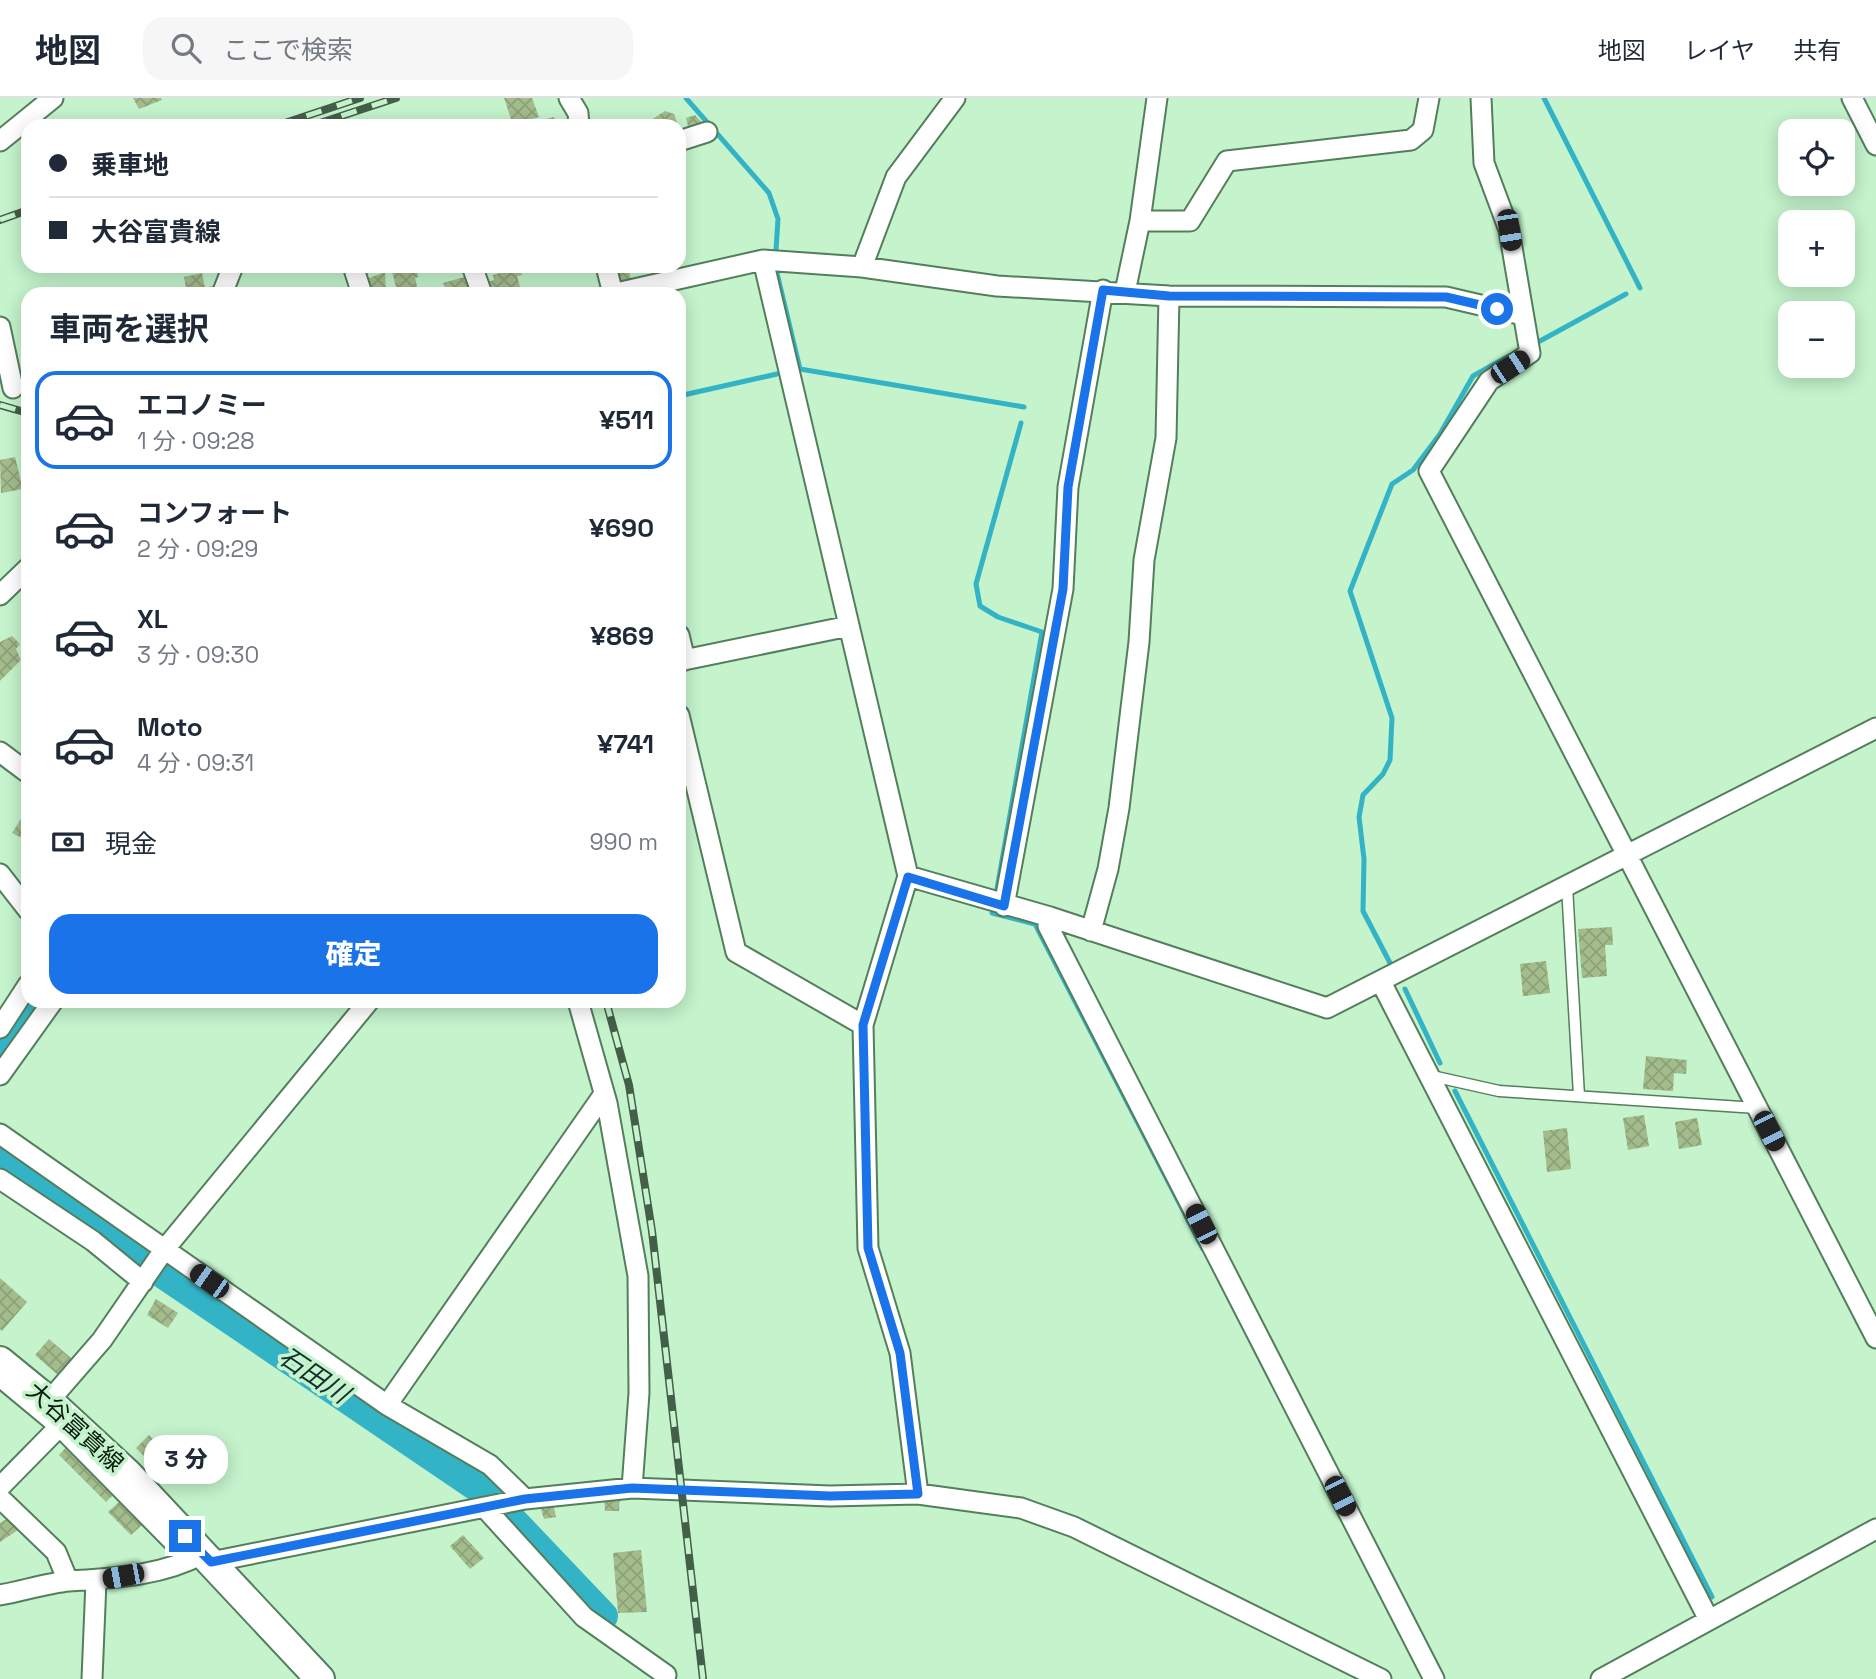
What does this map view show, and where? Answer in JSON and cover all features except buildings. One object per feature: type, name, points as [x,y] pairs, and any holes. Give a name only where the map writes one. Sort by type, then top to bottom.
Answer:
[{"type":"main road","name":"大谷富貴線","points":[[0,1361],[49,1401],[128,1474],[191,1551],[320,1679]]},
{"type":"street","points":[[27,119],[53,98]]},
{"type":"street","points":[[569,98],[578,119]]},
{"type":"street","points":[[862,267],[896,177],[955,98]]},
{"type":"street","points":[[1125,292],[1140,221],[1157,98]]},
{"type":"street","points":[[1140,221],[1190,221],[1227,161],[1411,140],[1423,130],[1429,98]]},
{"type":"street","points":[[1481,98],[1484,163],[1509,230],[1530,354],[1489,381],[1429,471],[1876,1338]]},
{"type":"street","points":[[1852,98],[1876,145]]},
{"type":"street","points":[[0,141],[21,124]]},
{"type":"street","points":[[686,139],[707,132]]},
{"type":"street","points":[[763,260],[908,877],[863,1025],[868,1248],[900,1353],[918,1494]]},
{"type":"street","points":[[644,287],[763,260],[862,267],[997,286],[1103,290],[1169,296],[1446,297],[1523,315]]},
{"type":"street","points":[[1004,906],[1063,589],[1068,487],[1103,290]]},
{"type":"street","points":[[1091,931],[1108,869],[1119,808],[1139,642],[1144,560],[1166,438],[1169,296]]},
{"type":"street","points":[[0,327],[11,388]]},
{"type":"street","points":[[0,595],[21,575]]},
{"type":"street","points":[[686,660],[849,626]]},
{"type":"street","points":[[908,877],[1004,906],[1050,916],[1327,1008],[1876,728]]},
{"type":"street","points":[[686,744],[737,952],[863,1025]]},
{"type":"street","points":[[2,757],[21,769]]},
{"type":"street","points":[[0,874],[21,901]]},
{"type":"street","points":[[1050,916],[1048,926],[1434,1679]]},
{"type":"street","points":[[1381,982],[1432,1076],[1708,1618]]},
{"type":"street","points":[[0,1028],[21,996]]},
{"type":"street","points":[[0,1075],[48,1008]]},
{"type":"street","points":[[49,1401],[102,1340],[164,1250],[363,1008]]},
{"type":"street","points":[[580,1008],[604,1094],[638,1276],[639,1393],[632,1488]]},
{"type":"street","points":[[387,1405],[604,1094]]},
{"type":"street","points":[[0,1134],[387,1405],[490,1465],[519,1500]]},
{"type":"street","points":[[0,1179],[145,1279]]},
{"type":"street","points":[[0,1380],[58,1428],[191,1551]]},
{"type":"street","points":[[0,1487],[58,1428]]},
{"type":"street","points":[[0,1595],[68,1581],[96,1581],[175,1567],[191,1551],[485,1508],[519,1500],[632,1488],[830,1496],[918,1494],[1021,1508],[1074,1527],[1381,1679]]},
{"type":"street","points":[[0,1498],[56,1552],[68,1581]]},
{"type":"street","points":[[485,1508],[584,1618],[666,1675]]},
{"type":"street","points":[[1601,1679],[1708,1618],[1876,1529]]},
{"type":"street","points":[[92,1679],[96,1581]]},
{"type":"lane","points":[[1567,886],[1579,1096]]},
{"type":"lane","points":[[1432,1076],[1499,1091],[1757,1108]]},
{"type":"waterway","points":[[686,98],[769,193],[778,219],[776,250]]},
{"type":"waterway","points":[[1544,98],[1640,288]]},
{"type":"waterway","points":[[777,273],[800,369],[1024,407]]},
{"type":"waterway","points":[[1540,341],[1626,294]]},
{"type":"waterway","points":[[1390,963],[1363,911],[1364,859],[1359,817],[1363,795],[1383,774],[1390,760],[1392,718],[1350,591],[1392,484],[1413,470],[1440,434],[1473,376],[1509,356]]},
{"type":"waterway","points":[[686,394],[777,374]]},
{"type":"waterway","points":[[997,889],[1042,632],[998,617],[980,606],[976,584],[1021,423]]},
{"type":"waterway","points":[[992,913],[1035,924],[1203,1249]]},
{"type":"waterway","points":[[1405,989],[1440,1063]]},
{"type":"waterway","points":[[0,1054],[30,1008]]},
{"type":"waterway","points":[[1455,1091],[1712,1597]]},
{"type":"waterway","name":"石田川","points":[[0,1163],[485,1492],[603,1616]]},
{"type":"railway","points":[[297,119],[360,98]]},
{"type":"railway","points":[[332,119],[396,98]]},
{"type":"railway","points":[[0,220],[21,212]]},
{"type":"railway","points":[[0,405],[21,411]]},
{"type":"railway","points":[[608,1008],[629,1085],[652,1231],[703,1679]]},
{"type":"route","points":[[185,1536],[211,1562],[525,1499],[632,1488],[830,1496],[918,1494],[900,1353],[868,1248],[863,1025],[908,877],[1004,906],[1063,589],[1068,487],[1103,290],[1169,296],[1446,297],[1497,309]]}]
